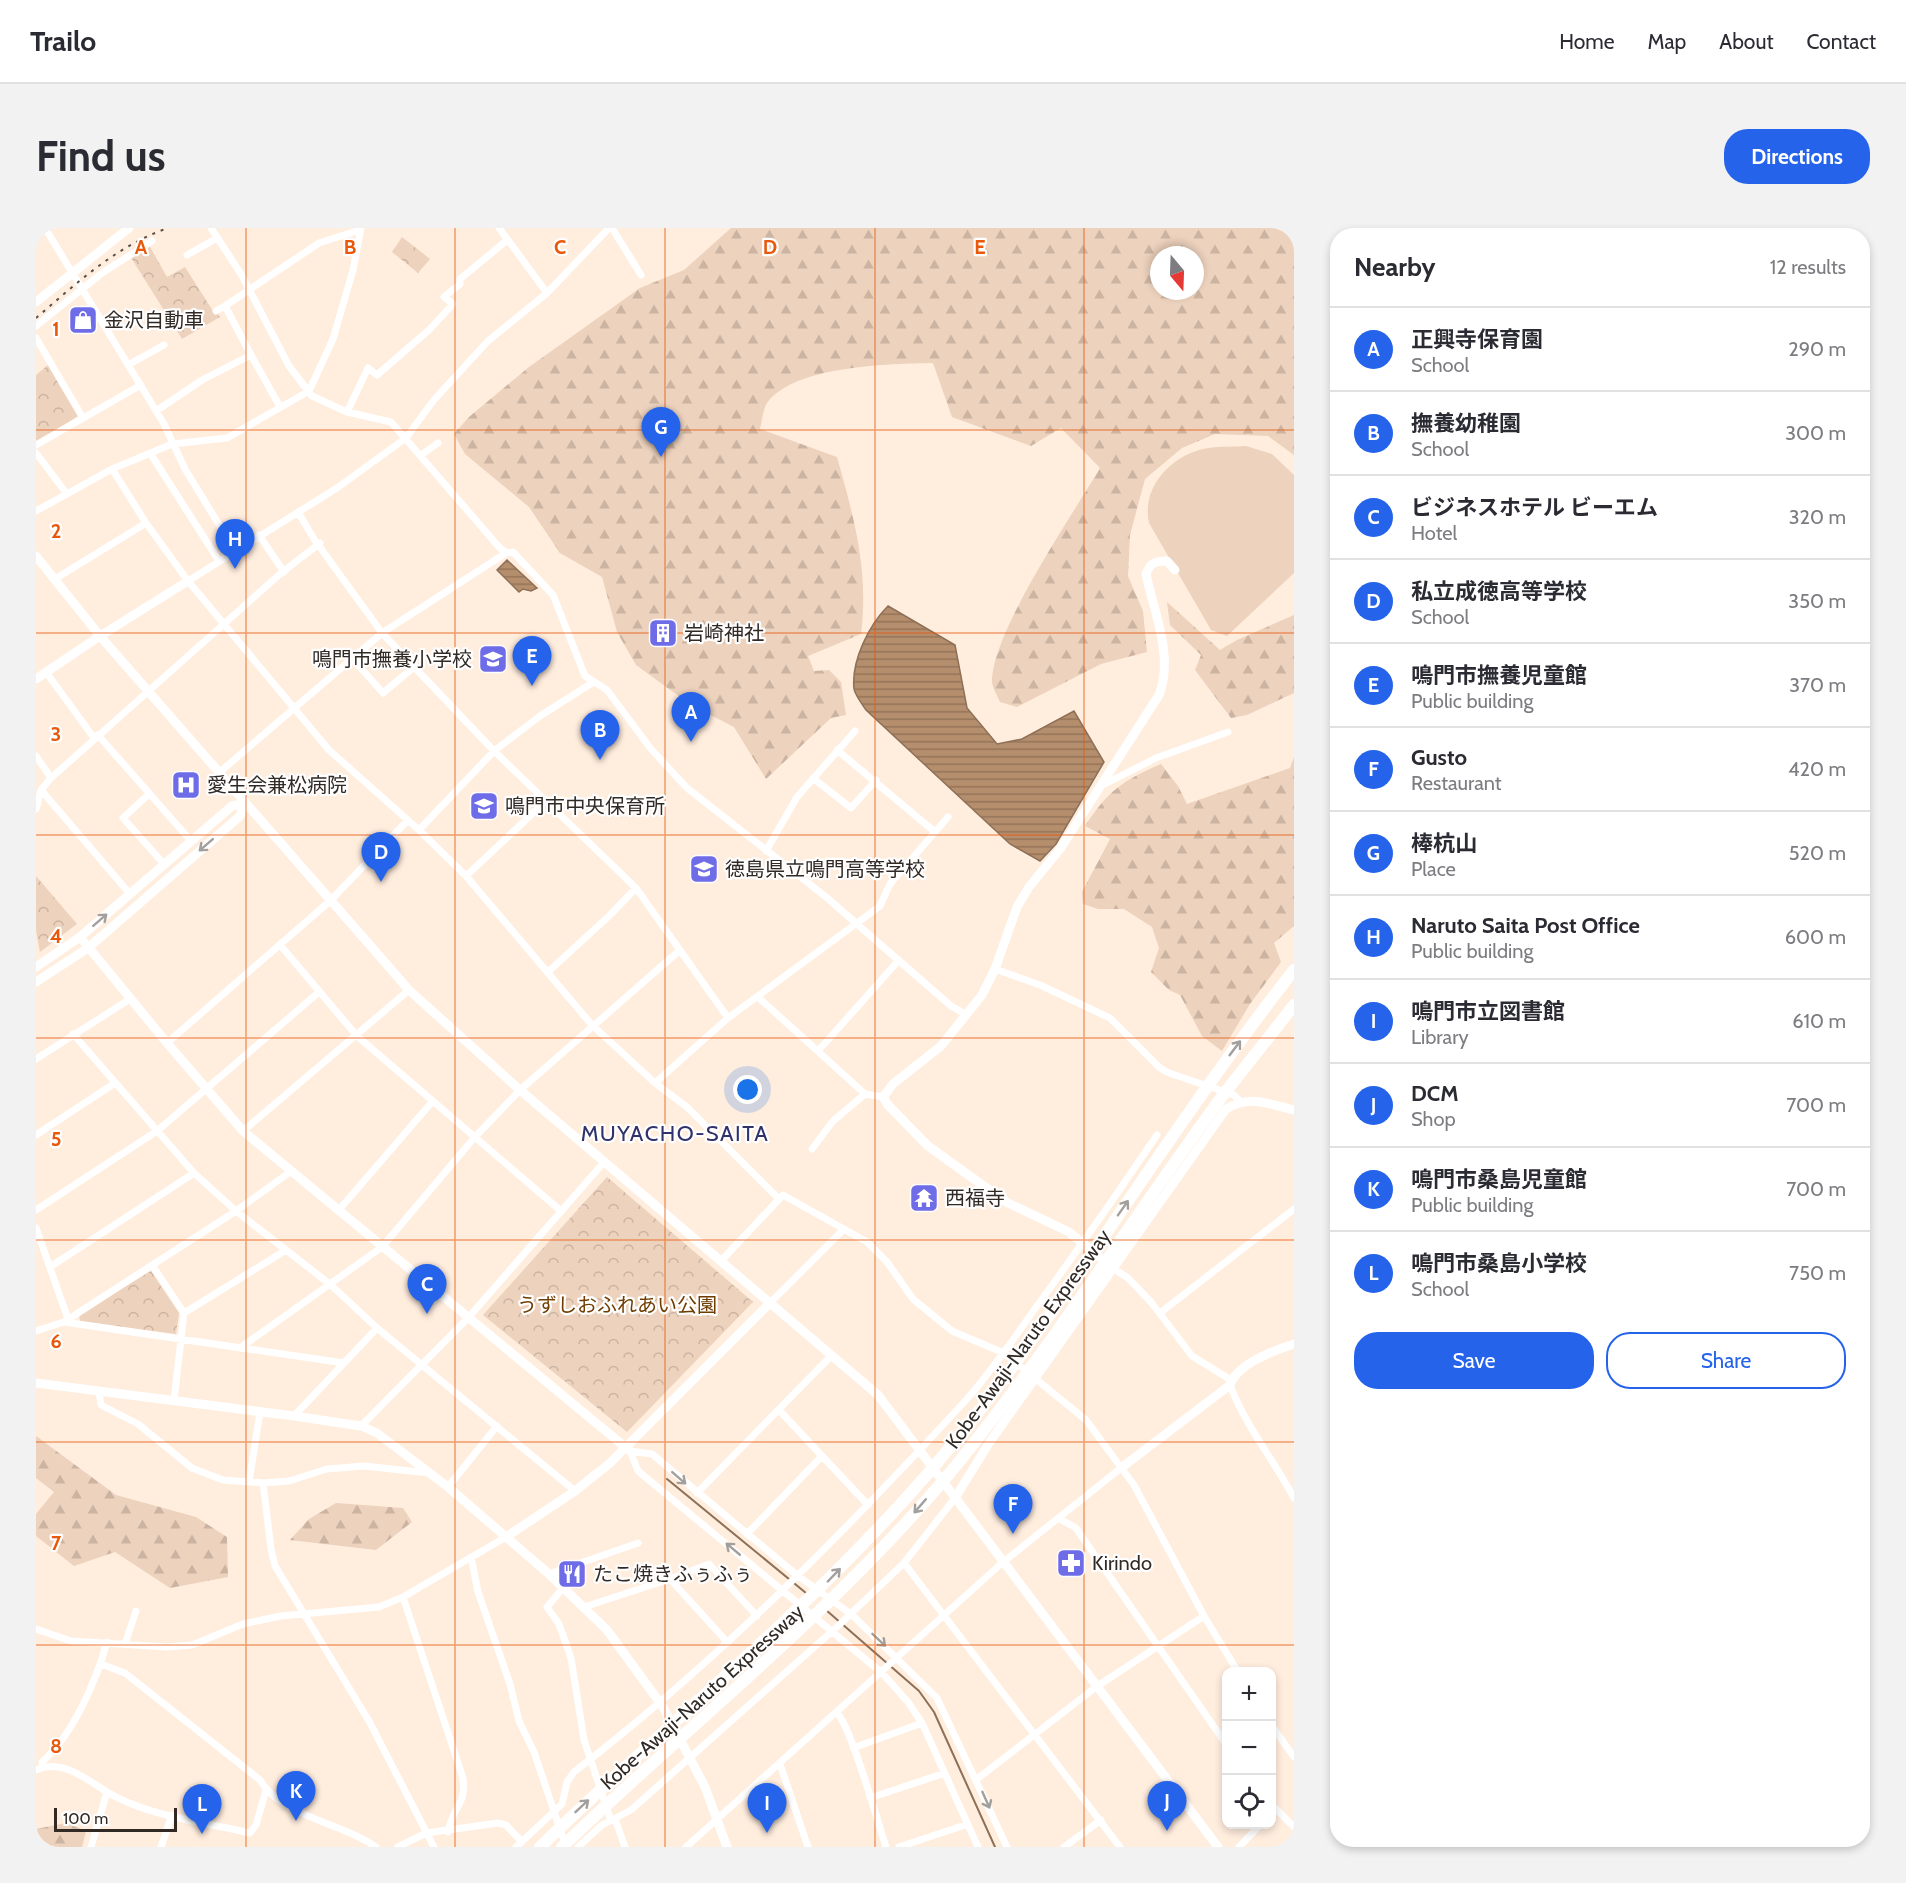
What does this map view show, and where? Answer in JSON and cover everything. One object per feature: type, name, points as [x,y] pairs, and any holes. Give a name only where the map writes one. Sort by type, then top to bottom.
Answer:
[{"type":"highway","name":"Kobe-Awaji-Naruto Expressway","points":[[540,1847],[773,1635],[884,1523],[943,1457],[1008,1374],[1210,1081],[1294,970]]},
{"type":"highway","name":"Kobe-Awaji-Naruto Expressway","points":[[564,1847],[830,1602],[932,1492],[1019,1383],[1224,1094],[1294,1005]]},
{"type":"street","points":[[45,228],[141,385],[172,444],[235,551]]},
{"type":"street","points":[[36,302],[129,228]]},
{"type":"street","points":[[211,228],[250,290],[289,366],[312,396],[347,412],[391,422],[506,553]]},
{"type":"street","points":[[36,679],[100,636],[337,488],[406,438],[433,401],[488,341],[547,293],[611,228],[641,275]]},
{"type":"street","points":[[36,511],[112,469],[172,444],[227,438],[309,391],[333,339],[353,270],[360,229],[319,243],[216,311]]},
{"type":"street","points":[[503,229],[506,241],[547,293]]},
{"type":"street","points":[[187,255],[218,238]]},
{"type":"street","points":[[36,327],[82,288],[152,241]]},
{"type":"street","points":[[347,412],[368,368],[376,375],[429,330],[453,304],[444,297],[460,284],[460,279],[506,241]]},
{"type":"street","points":[[225,306],[280,407]]},
{"type":"street","points":[[36,338],[83,418]]},
{"type":"street","points":[[128,365],[164,345]]},
{"type":"street","points":[[156,411],[202,380],[251,355]]},
{"type":"street","points":[[36,445],[141,385]]},
{"type":"street","points":[[421,455],[438,442]]},
{"type":"street","points":[[36,453],[67,494]]},
{"type":"street","points":[[150,453],[219,561]]},
{"type":"street","points":[[112,469],[146,523],[188,581],[291,708],[329,750],[419,830],[466,876],[592,1025],[655,1083],[687,1107],[778,1198]]},
{"type":"street","points":[[298,512],[315,540],[320,543],[382,633],[494,751],[636,888],[728,1018]]},
{"type":"street","points":[[55,579],[146,523]]},
{"type":"street","points":[[260,535],[284,572]]},
{"type":"street","points":[[36,809],[41,790],[51,778],[223,624],[320,543]]},
{"type":"street","points":[[221,771],[291,708],[382,633],[506,553],[513,552],[553,595],[584,674],[592,683],[607,690],[651,748],[687,788],[856,924],[951,1006],[967,1015]]},
{"type":"street","points":[[36,556],[100,636],[221,771],[245,803],[330,901],[380,953],[409,990],[520,1090],[878,1395],[1002,1563],[1218,1847]]},
{"type":"street","points":[[884,1097],[893,1084],[940,1046],[982,995],[995,969],[1023,897],[1060,849],[1143,722],[1165,678],[1163,646],[1146,574],[1149,565],[1158,561],[1167,561],[1175,570]]},
{"type":"street","points":[[351,657],[383,693],[414,668]]},
{"type":"street","points":[[46,672],[96,736],[191,841]]},
{"type":"street","points":[[419,830],[494,751],[540,716],[592,683]]},
{"type":"street","points":[[766,851],[797,797],[855,731]]},
{"type":"street","points":[[1100,787],[1156,758],[1228,732]]},
{"type":"street","points":[[837,750],[876,780],[935,832]]},
{"type":"street","points":[[36,756],[51,778]]},
{"type":"street","points":[[813,778],[851,808],[876,780]]},
{"type":"street","points":[[41,790],[130,894]]},
{"type":"street","points":[[149,794],[123,818],[164,864]]},
{"type":"street","points":[[466,876],[547,800]]},
{"type":"street","points":[[245,803],[240,816],[88,948],[40,979],[36,965],[80,937],[232,806],[245,803]]},
{"type":"street","points":[[655,1083],[728,1018],[880,906],[890,884],[948,817]]},
{"type":"street","points":[[167,1043],[330,901],[407,821]]},
{"type":"street","points":[[548,972],[636,888]]},
{"type":"street","points":[[80,937],[243,1131],[628,1449],[638,1471],[791,1583],[849,1616],[937,1698],[1007,1847]]},
{"type":"street","points":[[281,946],[357,1036],[561,1210]]},
{"type":"street","points":[[240,1348],[382,1247],[474,1138],[520,1090],[680,950]]},
{"type":"street","points":[[819,1051],[899,960]]},
{"type":"street","points":[[995,969],[1040,985],[1110,1018],[1160,1068],[1234,1095],[1239,1100]]},
{"type":"street","points":[[243,1131],[409,990]]},
{"type":"street","points":[[36,1210],[157,1131],[319,992]]},
{"type":"street","points":[[758,996],[866,1094],[884,1097]]},
{"type":"street","points":[[36,1059],[130,999]]},
{"type":"street","points":[[73,1034],[194,1173],[236,1211],[331,1285],[377,1328],[575,1491]]},
{"type":"street","points":[[36,1135],[115,1083]]},
{"type":"street","points":[[812,1149],[832,1121],[866,1094]]},
{"type":"street","points":[[884,1097],[888,1105],[928,1146],[1006,1202],[1069,1232],[1128,1278],[1160,1313],[1192,1356],[1231,1382],[1241,1414],[1265,1447],[1294,1498]]},
{"type":"street","points":[[578,1847],[613,1820],[631,1810],[832,1632],[904,1563],[955,1498],[989,1443],[1037,1379],[1226,1108],[1239,1100],[1249,1099],[1294,1110]]},
{"type":"street","points":[[338,1211],[432,1102]]},
{"type":"street","points":[[398,1847],[426,1833],[448,1832],[498,1823],[506,1825],[519,1844],[554,1813],[562,1804],[567,1782],[757,1616],[868,1505],[966,1400],[1004,1353],[1157,1135]]},
{"type":"street","points":[[361,1426],[468,1318],[605,1161]]},
{"type":"street","points":[[36,1331],[66,1320],[236,1211],[290,1172]]},
{"type":"street","points":[[50,1267],[194,1173]]},
{"type":"street","points":[[720,1262],[783,1195],[867,1242],[887,1262],[912,1299],[952,1331],[1004,1353],[1086,1420],[1134,1485],[1204,1616],[1236,1667]]},
{"type":"street","points":[[1160,1313],[1294,1209]]},
{"type":"street","points":[[36,1228],[66,1320]]},
{"type":"street","points":[[36,1629],[72,1641],[167,1647],[192,1645],[243,1624],[281,1616],[379,1607],[403,1597],[506,1537],[575,1491],[628,1449],[844,1229]]},
{"type":"street","points":[[184,1312],[286,1250]]},
{"type":"street","points":[[152,1265],[184,1312],[174,1400]]},
{"type":"street","points":[[66,1320],[181,1340],[344,1363]]},
{"type":"street","points":[[294,1416],[377,1328]]},
{"type":"street","points":[[686,1847],[897,1660],[943,1615],[1002,1563],[1231,1382],[1254,1360],[1294,1344]]},
{"type":"street","points":[[697,1493],[832,1355]]},
{"type":"street","points":[[36,1383],[294,1416],[361,1426],[377,1433],[448,1487],[549,1574],[607,1630],[660,1703],[690,1758],[718,1820],[727,1847]]},
{"type":"street","points":[[99,1391],[100,1405],[138,1424],[192,1468],[210,1477],[262,1483],[289,1481],[327,1469],[364,1467],[429,1473]]},
{"type":"street","points":[[779,1410],[868,1505]]},
{"type":"street","points":[[249,1482],[260,1412]]},
{"type":"street","points":[[448,1487],[497,1426]]},
{"type":"street","points":[[628,1449],[652,1454],[747,1534],[832,1632],[885,1670],[922,1723],[978,1847]]},
{"type":"street","points":[[747,1534],[821,1457]]},
{"type":"street","points":[[262,1483],[275,1566],[369,1721],[434,1847]]},
{"type":"street","points":[[1060,1519],[1076,1528],[1222,1737]]},
{"type":"street","points":[[549,1574],[638,1543]]},
{"type":"street","points":[[471,1557],[478,1592],[510,1684],[519,1721],[534,1752],[564,1847]]},
{"type":"street","points":[[904,1563],[1120,1847]]},
{"type":"street","points":[[584,1607],[709,1564],[757,1616]]},
{"type":"street","points":[[670,1579],[728,1643]]},
{"type":"street","points":[[563,1588],[547,1607],[559,1624],[571,1658],[584,1740],[625,1847]]},
{"type":"street","points":[[403,1597],[463,1778],[463,1799],[450,1819],[448,1832]]},
{"type":"street","points":[[125,1644],[136,1611]]},
{"type":"street","points":[[977,1779],[1096,1687],[1204,1616]]},
{"type":"street","points":[[39,1768],[78,1714],[101,1664],[107,1642]]},
{"type":"street","points":[[101,1664],[125,1673],[260,1780],[266,1790],[308,1817],[346,1830],[376,1847]]},
{"type":"street","points":[[837,1713],[842,1718],[853,1748],[886,1847]]},
{"type":"street","points":[[853,1748],[922,1723]]},
{"type":"street","points":[[1276,1732],[1294,1757]]},
{"type":"street","points":[[780,1764],[808,1847]]},
{"type":"street","points":[[39,1768],[56,1765],[84,1776],[106,1792],[147,1809],[250,1833],[256,1825],[266,1790]]},
{"type":"street","points":[[870,1798],[945,1773]]},
{"type":"street","points":[[91,1847],[106,1792]]},
{"type":"street","points":[[1276,1812],[1294,1827]]},
{"type":"street","points":[[161,1847],[172,1815]]},
{"type":"street","points":[[1064,1847],[1101,1820]]},
{"type":"street","points":[[899,1847],[968,1824]]},
{"type":"street","points":[[1239,1847],[1256,1829]]},
{"type":"green space","points":[[731,228],[1294,228],[1294,455],[1268,436],[1215,434],[1182,448],[1145,479],[1130,535],[1128,576],[1143,611],[1147,652],[1101,664],[1017,707],[1000,702],[992,681],[996,659],[1005,633],[1036,573],[1100,468],[1061,428],[1031,446],[952,417],[933,363],[844,369],[820,374],[780,390],[767,403],[760,429],[837,457],[858,544],[863,611],[861,634],[808,656],[814,671],[829,670],[841,682],[846,715],[831,718],[766,779],[734,727],[691,705],[636,665],[617,632],[602,577],[560,553],[529,507],[465,454],[454,434],[469,417],[529,367],[640,288],[684,270]]},
{"type":"green space","points":[[402,237],[430,259],[418,273],[392,252]]},
{"type":"green space","points":[[149,245],[167,277],[185,267],[213,311],[216,310],[220,317],[182,339],[130,256]]},
{"type":"green space","points":[[48,365],[78,416],[36,442],[36,375]]},
{"type":"green space","points":[[1246,446],[1272,454],[1294,475],[1294,573],[1227,636],[1211,630],[1149,523],[1148,510],[1150,497],[1162,474],[1182,457],[1208,448]]},
{"type":"green space","points":[[1167,602],[1220,650],[1294,615],[1294,693],[1247,715],[1231,718],[1195,670],[1201,655],[1170,625]]},
{"type":"green space","points":[[1294,757],[1294,926],[1274,943],[1281,962],[1250,1004],[1222,1051],[1202,1036],[1180,995],[1169,990],[1151,972],[1159,948],[1152,927],[1124,909],[1098,909],[1083,904],[1082,892],[1110,839],[1085,826],[1117,788],[1161,764],[1178,786],[1187,804],[1290,768]]},
{"type":"green space","points":[[36,876],[77,924],[40,952],[36,931]]},
{"type":"green space","name":"うずしおふれあい公園","points":[[607,1177],[753,1302],[627,1432],[483,1315]]},
{"type":"green space","points":[[151,1271],[179,1313],[176,1334],[80,1321],[79,1314]]},
{"type":"green space","points":[[36,1436],[116,1495],[196,1517],[227,1537],[228,1577],[170,1588],[115,1552],[74,1566],[36,1536],[36,1514],[54,1492],[36,1478]]},
{"type":"green space","points":[[336,1503],[403,1508],[412,1522],[376,1550],[290,1540],[309,1519]]},
{"type":"green space","points":[[66,1823],[86,1831],[82,1847],[36,1847],[36,1829]]},
{"type":"shaded area","points":[[507,560],[537,588],[531,591],[523,589],[519,592],[497,570]]},
{"type":"shaded area","points":[[888,606],[955,645],[967,708],[997,744],[1022,739],[1074,711],[1104,762],[1056,844],[1040,861],[1010,844],[866,710],[857,697],[854,678],[858,655],[874,623]]},
{"type":"waterway","points":[[667,1479],[806,1593]]},
{"type":"waterway","points":[[826,1610],[919,1691],[934,1712],[995,1847]]},
{"type":"railway","points":[[36,318],[114,255],[168,228]]},
{"type":"place","name":"金沢自動車","points":[[83,320]]},
{"type":"place","name":"棒杭山","points":[[661,457]]},
{"type":"place","name":"Naruto Saita Post Office","points":[[235,569]]},
{"type":"place","name":"岩崎神社","points":[[663,633]]},
{"type":"place","name":"鳴門市撫養小学校","points":[[493,659]]},
{"type":"place","name":"鳴門市撫養児童館","points":[[532,686]]},
{"type":"place","name":"正興寺保育園","points":[[691,742]]},
{"type":"place","name":"撫養幼稚園","points":[[600,760]]},
{"type":"place","name":"愛生会兼松病院","points":[[186,785]]},
{"type":"place","name":"鳴門市中央保育所","points":[[484,806]]},
{"type":"place","name":"徳島県立鳴門高等学校","points":[[704,869]]},
{"type":"place","name":"私立成徳高等学校","points":[[381,882]]},
{"type":"place","name":"西福寺","points":[[924,1198]]},
{"type":"place","name":"ビジネスホテル ビーエム","points":[[427,1314]]},
{"type":"place","name":"Gusto","points":[[1013,1534]]},
{"type":"place","name":"Kirindo","points":[[1071,1563]]},
{"type":"place","name":"たこ焼きふぅふぅ","points":[[572,1574]]},
{"type":"place","name":"鳴門市桑島児童館","points":[[296,1821]]},
{"type":"place","name":"DCM","points":[[1167,1831]]},
{"type":"place","name":"鳴門市立図書館","points":[[767,1833]]},
{"type":"place","name":"鳴門市桑島小学校","points":[[202,1834]]},
{"type":"district","name":"MUYACHO-SAITA","points":[[675,1133]]}]
